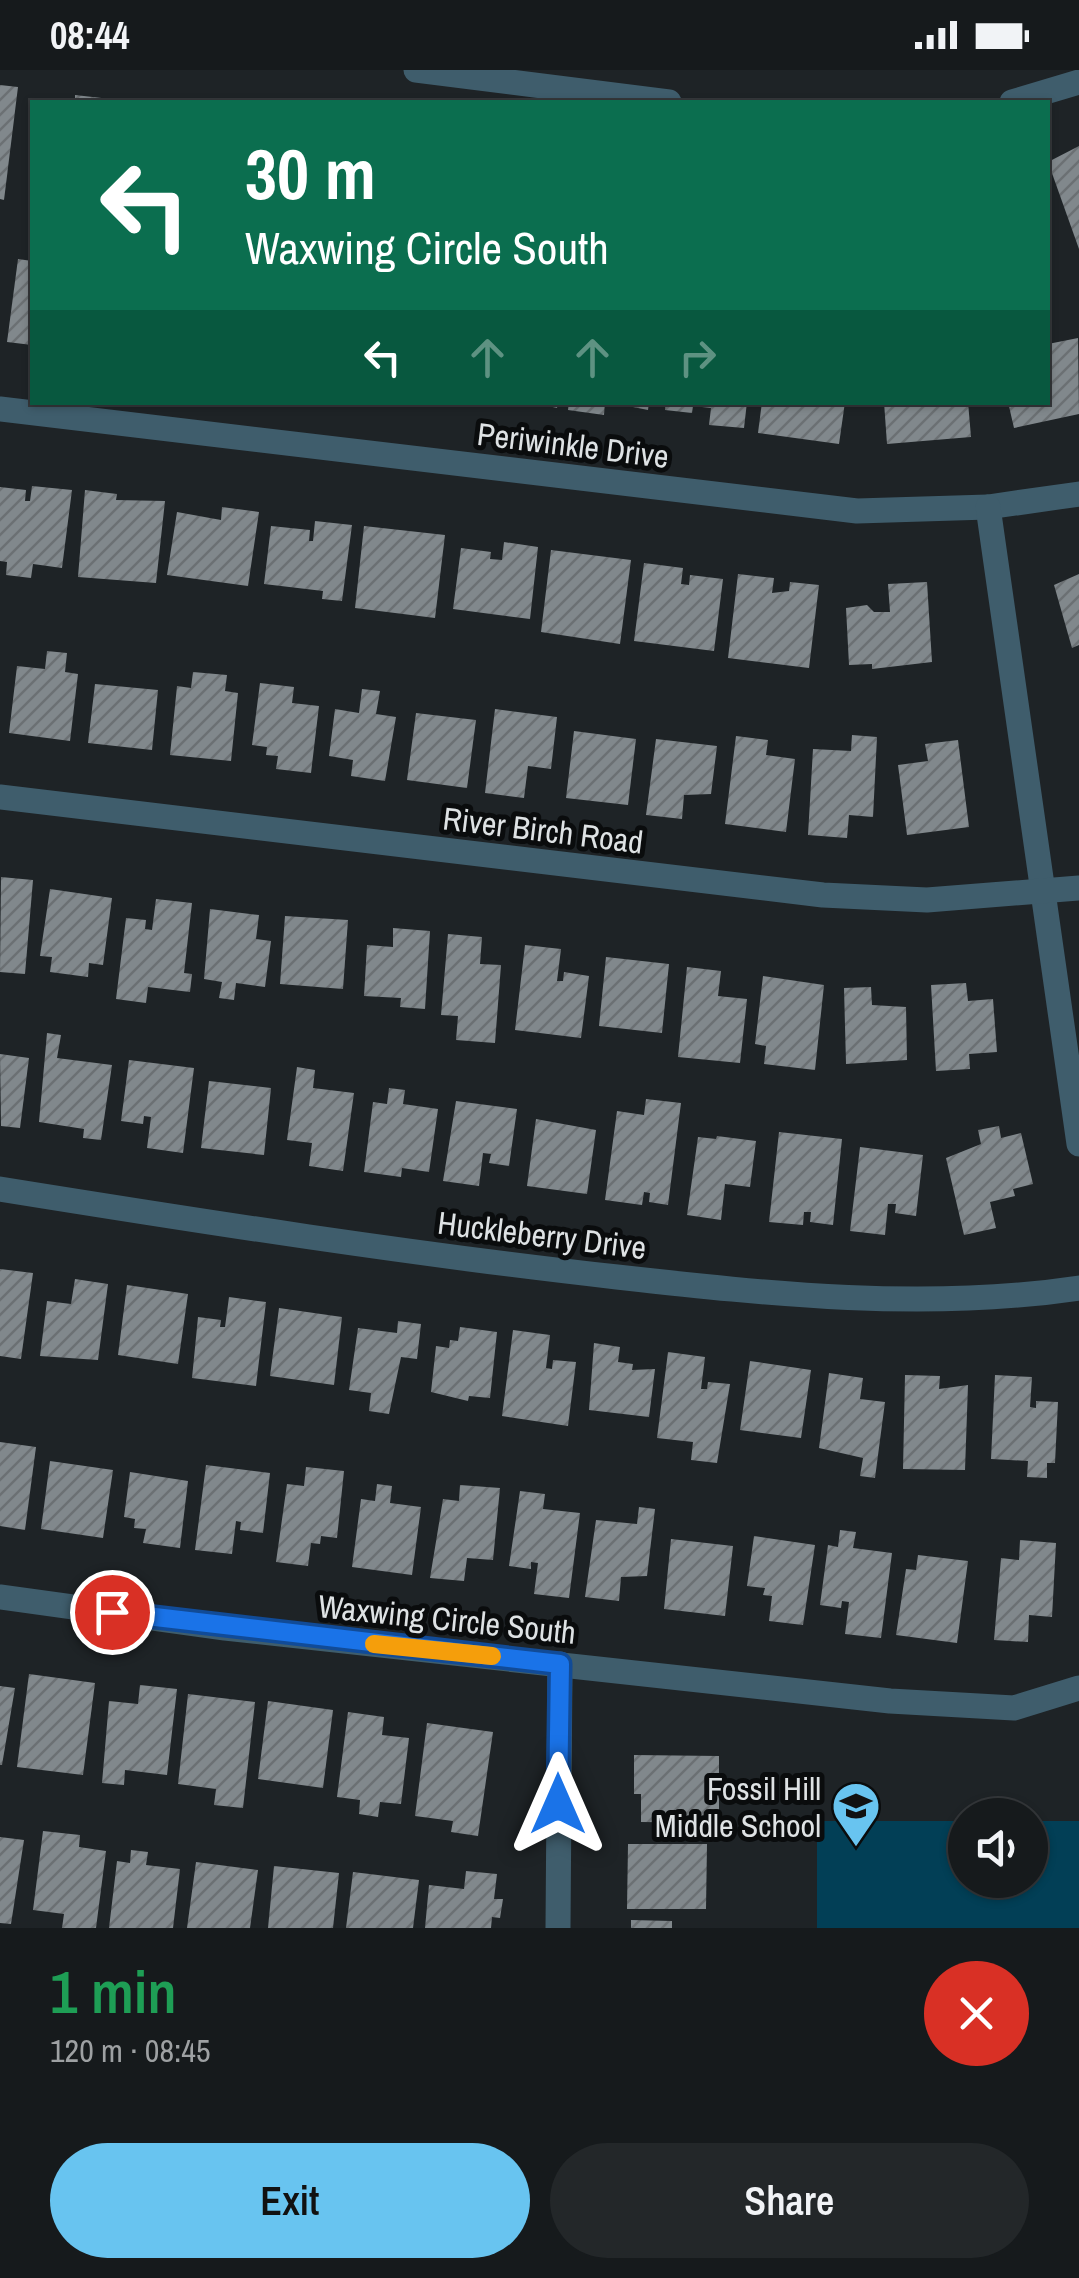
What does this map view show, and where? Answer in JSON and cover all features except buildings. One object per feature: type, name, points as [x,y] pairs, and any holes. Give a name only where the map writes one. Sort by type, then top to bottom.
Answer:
[{"type":"street","points":[[416,70],[653,100]]},
{"type":"street","points":[[1019,100],[1079,82]]},
{"type":"street","name":"Periwinkle Drive","points":[[0,409],[857,511],[988,506],[1079,494]]},
{"type":"street","points":[[988,506],[1079,1144]]},
{"type":"street","name":"River Birch Road","points":[[0,797],[823,894],[926,900],[1043,894],[1079,888]]},
{"type":"street","name":"Huckleberry Drive","points":[[0,1189],[500,1264],[791,1296],[1011,1298],[1079,1288]]},
{"type":"street","name":"Waxwing Circle South","points":[[0,1598],[225,1628],[943,1704],[1014,1708],[1072,1690]]},
{"type":"street","points":[[558,1928],[560,1664]]},
{"type":"shaded area","points":[[817,1821],[948,1821],[948,1898],[1048,1898],[1048,1821],[1079,1821],[1079,1928],[817,1928]]},
{"type":"slow traffic","points":[[374,1644],[492,1656]]},
{"type":"place","name":"Fossil Hill Middle School","points":[[856,1848]]},
{"type":"route","points":[[112,1612],[560,1664],[558,1804]]}]
